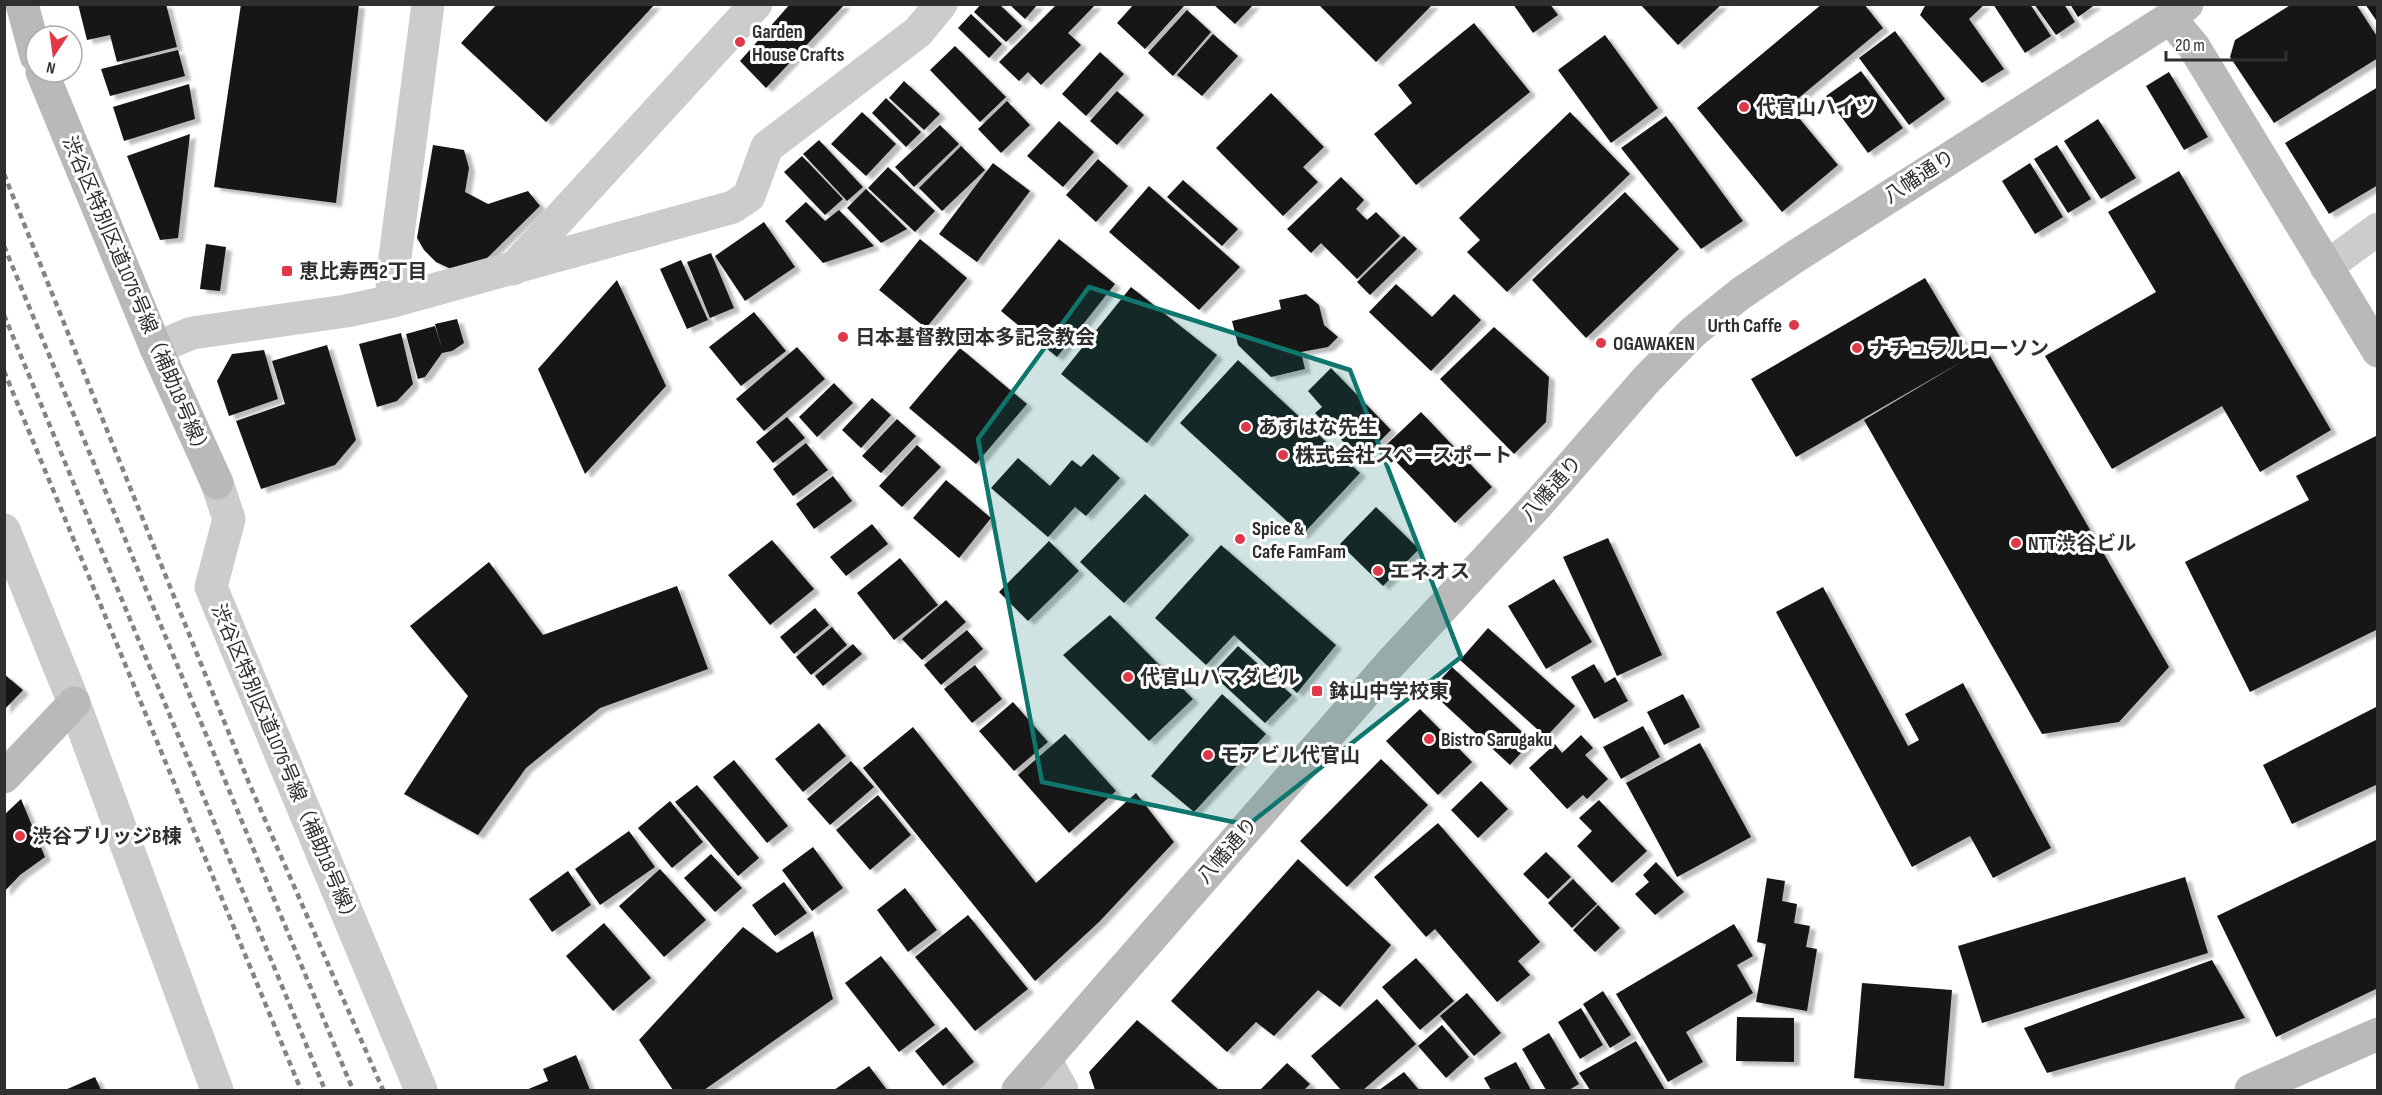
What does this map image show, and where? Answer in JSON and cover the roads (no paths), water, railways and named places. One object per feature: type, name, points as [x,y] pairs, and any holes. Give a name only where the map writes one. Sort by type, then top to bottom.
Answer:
[{"type":"street","points":[[22,4],[27,24]]},
{"type":"street","points":[[393,301],[392,281],[428,4]]},
{"type":"street","points":[[512,270],[756,4]]},
{"type":"street","points":[[156,348],[192,333],[346,311],[393,301],[512,270],[733,207],[749,196],[767,147],[918,32],[941,4]]},
{"type":"street","points":[[2179,11],[2194,47],[2378,351]]},
{"type":"street","name":"八幡通り","points":[[1018,1090],[1046,1061],[1390,664],[1538,504],[1646,380],[1693,332],[1740,294],[1793,258],[2179,11]]},
{"type":"street","name":"渋谷区特別区道1076号線（補助18号線）","points":[[47,84],[156,348],[217,483],[229,519],[211,587],[421,1090]]},
{"type":"street","points":[[2326,267],[2378,229]]},
{"type":"street","points":[[4,530],[74,703],[217,1090]]},
{"type":"street","points":[[4,777],[74,703]]},
{"type":"street","points":[[2251,1090],[2378,1034]]},
{"type":"street","points":[[1046,1061],[1062,1090]]},
{"type":"railway","points":[[4,174],[249,783],[383,1090]]},
{"type":"railway","points":[[4,246],[353,1090]]},
{"type":"railway","points":[[4,315],[325,1090]]},
{"type":"railway","points":[[4,371],[301,1090]]},
{"type":"place","name":"Garden House Crafts","points":[[740,42]]},
{"type":"place","name":"代官山ハイツ","points":[[1744,107]]},
{"type":"place","name":"恵比寿西2丁目","points":[[287,271]]},
{"type":"place","name":"Urth Caffe","points":[[1794,325]]},
{"type":"place","name":"日本基督教団本多記念教会","points":[[843,337]]},
{"type":"place","name":"OGAWAKEN","points":[[1601,343]]},
{"type":"place","name":"ナチュラルローソン","points":[[1857,348]]},
{"type":"place","name":"あすはな先生","points":[[1246,427]]},
{"type":"place","name":"株式会社スペースポート","points":[[1283,455]]},
{"type":"place","name":"Spice & Cafe FamFam","points":[[1240,539]]},
{"type":"place","name":"NTT渋谷ビル","points":[[2016,543]]},
{"type":"place","name":"エネオス","points":[[1378,571]]},
{"type":"place","name":"代官山ハマダビル","points":[[1128,677]]},
{"type":"place","name":"鉢山中学校東","points":[[1317,691]]},
{"type":"place","name":"Bistro Sarugaku","points":[[1429,739]]},
{"type":"place","name":"モアビル代官山","points":[[1208,755]]},
{"type":"place","name":"渋谷ブリッジB棟","points":[[20,836]]}]
